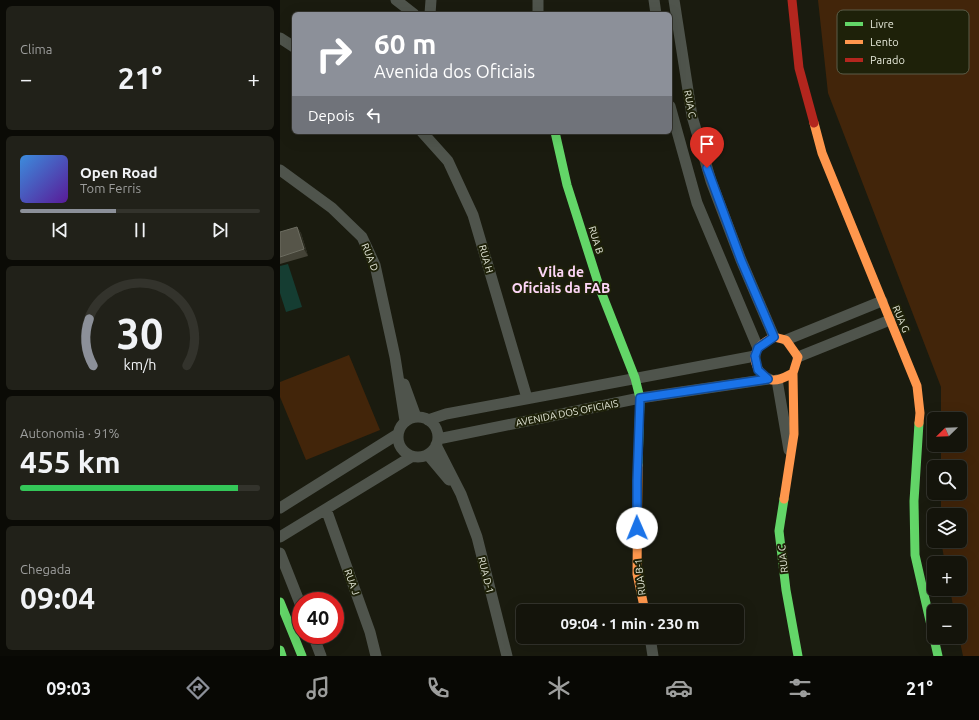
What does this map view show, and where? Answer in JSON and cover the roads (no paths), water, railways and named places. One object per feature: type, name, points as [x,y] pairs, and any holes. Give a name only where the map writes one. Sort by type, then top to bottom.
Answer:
[{"type":"street","points":[[396,0],[411,12]]},
{"type":"street","points":[[430,12],[431,0]]},
{"type":"street","points":[[538,0],[538,12]]},
{"type":"street","points":[[654,0],[656,12]]},
{"type":"street","name":"RUA C","points":[[674,0],[692,116],[711,181],[741,260],[774,337]]},
{"type":"street","name":"RUA G","points":[[792,0],[799,68],[822,153],[917,386],[920,413],[914,501],[915,555],[938,656]]},
{"type":"street","points":[[280,38],[292,46]]},
{"type":"street","name":"RUA C","points":[[672,114],[697,203],[756,352]]},
{"type":"street","points":[[674,121],[692,116]]},
{"type":"street","name":"RUA H","points":[[424,134],[448,161],[473,215],[527,398]]},
{"type":"street","name":"RUA B","points":[[555,134],[567,185],[600,289],[635,378],[640,398]]},
{"type":"street","name":"RUA D","points":[[280,170],[332,208],[362,238],[375,264],[395,357],[405,421]]},
{"type":"street","points":[[411,457],[400,448],[398,434],[399,429],[405,421],[416,417],[428,420],[446,414],[635,378],[756,352],[774,337],[786,340],[882,301]]},
{"type":"street","points":[[756,352],[758,370],[773,379],[793,372],[798,357],[890,320]]},
{"type":"street","points":[[786,340],[798,357]]},
{"type":"street","name":"RUA D","points":[[395,357],[416,417]]},
{"type":"street","name":"RUA C","points":[[793,372],[794,434],[791,462],[779,531],[786,590],[798,656]]},
{"type":"street","name":"RUA C","points":[[773,379],[791,462]]},
{"type":"street","name":"AVENIDA DOS OFICIAIS","points":[[437,442],[640,398],[773,379]]},
{"type":"street","name":"RUA B-1","points":[[640,398],[637,481],[638,574],[643,604]]},
{"type":"street","points":[[428,420],[435,428],[437,442],[461,494]]},
{"type":"street","points":[[280,508],[398,434]]},
{"type":"street","points":[[280,537],[411,457],[422,457],[428,455],[433,451],[437,442]]},
{"type":"street","points":[[428,455],[461,494]]},
{"type":"street","name":"RUA D-1","points":[[461,494],[477,537],[507,656]]},
{"type":"street","name":"RUA J","points":[[326,509],[370,632],[376,656]]},
{"type":"street","points":[[280,553],[295,592]]},
{"type":"street","points":[[280,602],[285,630],[302,656]]},
{"type":"street","points":[[316,644],[321,656]]},
{"type":"street","points":[[651,644],[653,656]]},
{"type":"street","points":[[280,650],[282,656]]},
{"type":"water","points":[[288,264],[302,307],[286,312],[280,293],[280,266]]},
{"type":"district","name":"Vila de Oficiais da FAB","points":[[561,280]]}]
